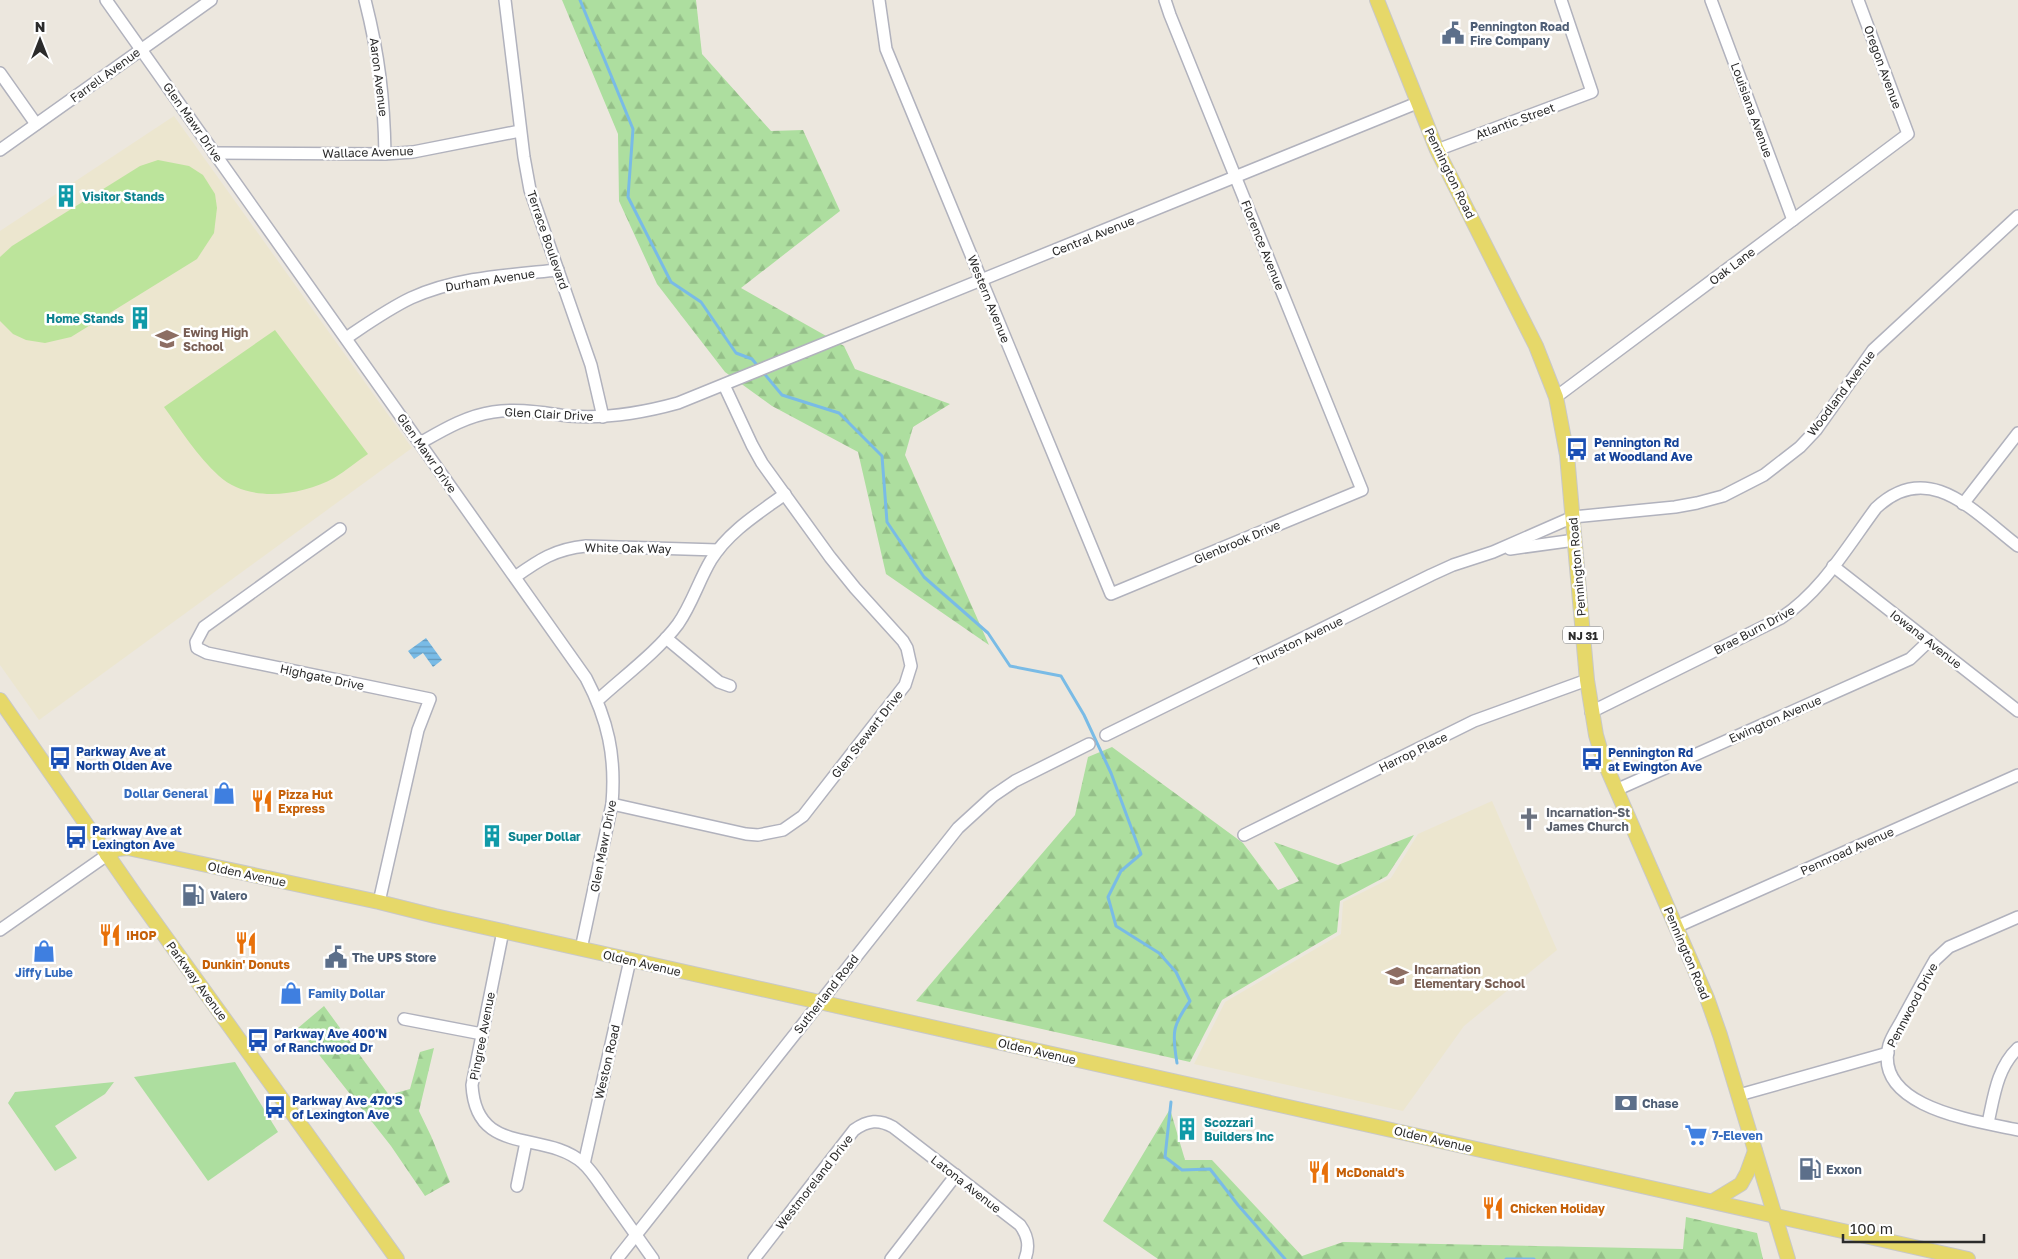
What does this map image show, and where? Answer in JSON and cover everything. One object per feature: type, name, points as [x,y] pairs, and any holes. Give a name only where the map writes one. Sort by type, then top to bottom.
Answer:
[{"type":"main road","name":"Pennington Road","points":[[1377,0],[1437,150],[1536,346],[1556,398],[1567,455],[1591,712],[1603,759],[1707,998],[1788,1259]]},
{"type":"main road","name":"Parkway Avenue","points":[[0,700],[107,855],[397,1259]]},
{"type":"main road","name":"Olden Avenue","points":[[107,855],[117,849],[128,848],[379,902],[503,932],[1968,1259]]},
{"type":"main road","points":[[1713,1201],[1741,1184],[1755,1151]]},
{"type":"street","name":"Glen Mawr Drive","points":[[106,0],[586,678],[598,700],[611,744],[614,784],[612,804],[581,949]]},
{"type":"street","name":"Farrell Avenue","points":[[0,150],[211,0]]},
{"type":"street","name":"Aaron Avenue","points":[[365,0],[380,65],[384,103],[385,154]]},
{"type":"street","name":"Terrace Boulevard","points":[[505,0],[520,131],[530,190],[591,364],[603,416]]},
{"type":"street","name":"Western Avenue","points":[[879,0],[886,49],[1111,594]]},
{"type":"street","name":"Florence Avenue","points":[[1165,0],[1362,490]]},
{"type":"street","name":"Atlantic Street","points":[[1437,150],[1592,92],[1561,0]]},
{"type":"street","name":"Louisiana Avenue","points":[[1711,0],[1793,220]]},
{"type":"street","name":"Oregon Avenue","points":[[1858,0],[1908,134]]},
{"type":"street","points":[[0,73],[36,124]]},
{"type":"street","name":"Central Avenue","points":[[763,369],[1417,104]]},
{"type":"street","name":"Wallace Avenue","points":[[214,153],[385,154],[413,152],[520,131]]},
{"type":"street","name":"Oak Lane","points":[[1556,398],[1908,134]]},
{"type":"street","name":"Woodland Avenue","points":[[1573,517],[1697,503],[1723,496],[1764,475],[1800,447],[1816,430],[1873,350],[2018,216]]},
{"type":"street","name":"Durham Avenue","points":[[346,338],[395,306],[434,289],[474,279],[558,270]]},
{"type":"street","name":"Glen Clair Drive","points":[[420,443],[458,422],[492,412],[528,410],[570,416],[603,416],[651,410],[684,401],[763,369]]},
{"type":"street","name":"Glen Stewart Drive","points":[[612,804],[746,834],[771,834],[784,830],[803,816],[905,685],[911,666],[907,648],[903,641],[842,573],[752,445],[724,385]]},
{"type":"street","points":[[2018,433],[1963,504],[2018,546]]},
{"type":"street","name":"Brae Burn Drive","points":[[1591,712],[1781,618],[1796,608],[1812,594],[1876,508],[1893,494],[1908,489],[1927,488],[1938,490],[1963,504]]},
{"type":"street","name":"Glenbrook Drive","points":[[1111,594],[1362,490]]},
{"type":"street","points":[[598,700],[666,638],[688,610],[704,574],[718,550],[744,524],[785,494]]},
{"type":"street","name":"Thurston Avenue","points":[[1106,735],[1432,575],[1493,552],[1573,517]]},
{"type":"street","name":"Highgate Drive","points":[[340,528],[204,627],[196,642],[197,648],[207,653],[430,699],[418,730],[379,902]]},
{"type":"street","name":"Thurston Avenue","points":[[1493,552],[1575,540]]},
{"type":"street","name":"White Oak Way","points":[[515,577],[544,557],[571,547],[718,550]]},
{"type":"street","name":"Iowana Avenue","points":[[1833,566],[2018,711]]},
{"type":"street","points":[[666,638],[719,682],[730,686]]},
{"type":"street","name":"Ewington Avenue","points":[[1616,790],[1910,659],[1929,641]]},
{"type":"street","name":"Harrop Place","points":[[1244,834],[1474,722],[1587,680]]},
{"type":"street","name":"Sutherland Road","points":[[617,1259],[964,822],[1000,791],[1026,775],[1088,744]]},
{"type":"street","name":"Pennroad Avenue","points":[[1676,927],[2018,775]]},
{"type":"street","points":[[0,930],[107,855]]},
{"type":"street","name":"Pennwood Drive","points":[[2018,917],[1949,947],[1941,953],[1935,960],[1894,1034],[1888,1053],[1889,1069],[1893,1079],[1915,1099],[1929,1108],[1946,1114],[2018,1130]]},
{"type":"street","name":"Pingree Avenue","points":[[503,932],[472,1085],[476,1108],[481,1118],[496,1132],[506,1138],[562,1151],[584,1164],[653,1259]]},
{"type":"street","name":"Weston Road","points":[[584,1164],[630,960]]},
{"type":"street","points":[[404,1019],[482,1034]]},
{"type":"street","points":[[1988,1123],[1999,1076],[2005,1064],[2018,1048]]},
{"type":"street","name":"Pennwood Drive","points":[[1738,1095],[1888,1053]]},
{"type":"street","name":"Westmoreland Drive","points":[[754,1259],[854,1130],[869,1122],[882,1122]]},
{"type":"street","name":"Latona Avenue","points":[[882,1122],[893,1127],[1020,1225],[1028,1240],[1025,1259]]},
{"type":"street","points":[[516,1186],[526,1142]]},
{"type":"street","points":[[890,1259],[956,1175]]},
{"type":"shaded area","name":"Ewing High School","points":[[174,116],[412,448],[39,720],[0,665],[0,231]]},
{"type":"shaded area","name":"Incarnation Elementary School","points":[[1492,801],[1557,950],[1464,1026],[1403,1111],[1194,1064],[1225,1002],[1341,934],[1343,902],[1391,878],[1418,834]]},
{"type":"green space","points":[[562,0],[696,0],[702,54],[771,131],[803,130],[840,211],[741,288],[844,346],[855,369],[950,404],[913,427],[905,455],[989,645],[886,574],[858,452],[772,406],[725,372],[657,284],[619,201],[618,134]]},
{"type":"green space","points":[[158,160],[189,166],[203,175],[215,194],[217,208],[214,233],[197,259],[71,337],[45,343],[26,340],[13,334],[0,321],[0,257],[12,246],[140,166]]},
{"type":"green space","points":[[275,330],[368,454],[334,478],[321,484],[306,489],[275,494],[245,490],[231,485],[219,476],[196,451],[164,407]]},
{"type":"green space","points":[[1112,747],[1243,843],[1278,890],[1299,881],[1274,842],[1338,865],[1414,835],[1387,876],[1340,901],[1337,932],[1222,1000],[1190,1062],[916,1001],[1075,815],[1088,757]]},
{"type":"green space","points":[[324,1006],[389,1095],[410,1089],[420,1052],[434,1048],[419,1111],[450,1182],[425,1196],[391,1146],[298,1028]]},
{"type":"green space","points":[[235,1062],[278,1132],[208,1181],[134,1077]]},
{"type":"green space","points":[[114,1082],[105,1094],[55,1126],[77,1158],[55,1171],[8,1103],[15,1092]]},
{"type":"green space","points":[[1170,1109],[1185,1160],[1212,1160],[1302,1256],[1343,1242],[1683,1249],[1686,1217],[1757,1233],[1763,1259],[1158,1259],[1103,1221]]},
{"type":"water","points":[[426,638],[442,660],[433,667],[423,653],[414,659],[408,651]]},
{"type":"waterway","points":[[580,0],[633,129],[628,197],[671,282],[701,302],[736,353],[752,359],[782,395],[839,413],[882,456],[887,522],[924,577],[988,633],[1010,666],[1061,676],[1084,715],[1111,773],[1141,854],[1121,871],[1108,897],[1116,926],[1159,953],[1176,972],[1190,1001],[1180,1017],[1175,1030],[1174,1044],[1177,1063]]},
{"type":"waterway","points":[[1171,1102],[1165,1157],[1182,1170],[1210,1169],[1238,1205],[1285,1259]]},
{"type":"waterway","points":[[1506,1259],[1534,1259]]},
{"type":"place","name":"Pennington Road Fire Company","points":[[1453,33]]},
{"type":"place","name":"Visitor Stands","points":[[66,196]]},
{"type":"place","name":"Home Stands","points":[[140,318]]},
{"type":"place","name":"Ewing High School","points":[[167,339]]},
{"type":"place","name":"Pennington Rd at Woodland Ave","points":[[1577,449]]},
{"type":"place","name":"Parkway Ave at North Olden Ave","points":[[60,758]]},
{"type":"place","name":"Pennington Rd at Ewington Ave","points":[[1592,759]]},
{"type":"place","name":"Dollar General","points":[[224,793]]},
{"type":"place","name":"Pizza Hut Express","points":[[262,801]]},
{"type":"place","name":"Incarnation-St James Church","points":[[1529,819]]},
{"type":"place","name":"Super Dollar","points":[[492,836]]},
{"type":"place","name":"Parkway Ave at Lexington Ave","points":[[76,837]]},
{"type":"place","name":"Valero","points":[[193,895]]},
{"type":"place","name":"IHOP","points":[[110,935]]},
{"type":"place","name":"Dunkin' Donuts","points":[[246,943]]},
{"type":"place","name":"Jiffy Lube","points":[[44,951]]},
{"type":"place","name":"The UPS Store","points":[[336,957]]},
{"type":"place","name":"Incarnation Elementary School","points":[[1397,976]]},
{"type":"place","name":"Family Dollar","points":[[291,993]]},
{"type":"place","name":"Parkway Ave 400'N of Ranchwood Dr","points":[[258,1040]]},
{"type":"place","name":"Chase","points":[[1626,1103]]},
{"type":"place","name":"Parkway Ave 470'S of Lexington Ave","points":[[275,1107]]},
{"type":"place","name":"Scozzari Builders Inc","points":[[1187,1129]]},
{"type":"place","name":"7-Eleven","points":[[1696,1135]]},
{"type":"place","name":"Exxon","points":[[1810,1169]]},
{"type":"place","name":"McDonald's","points":[[1319,1172]]},
{"type":"place","name":"Chicken Holiday","points":[[1493,1208]]}]
